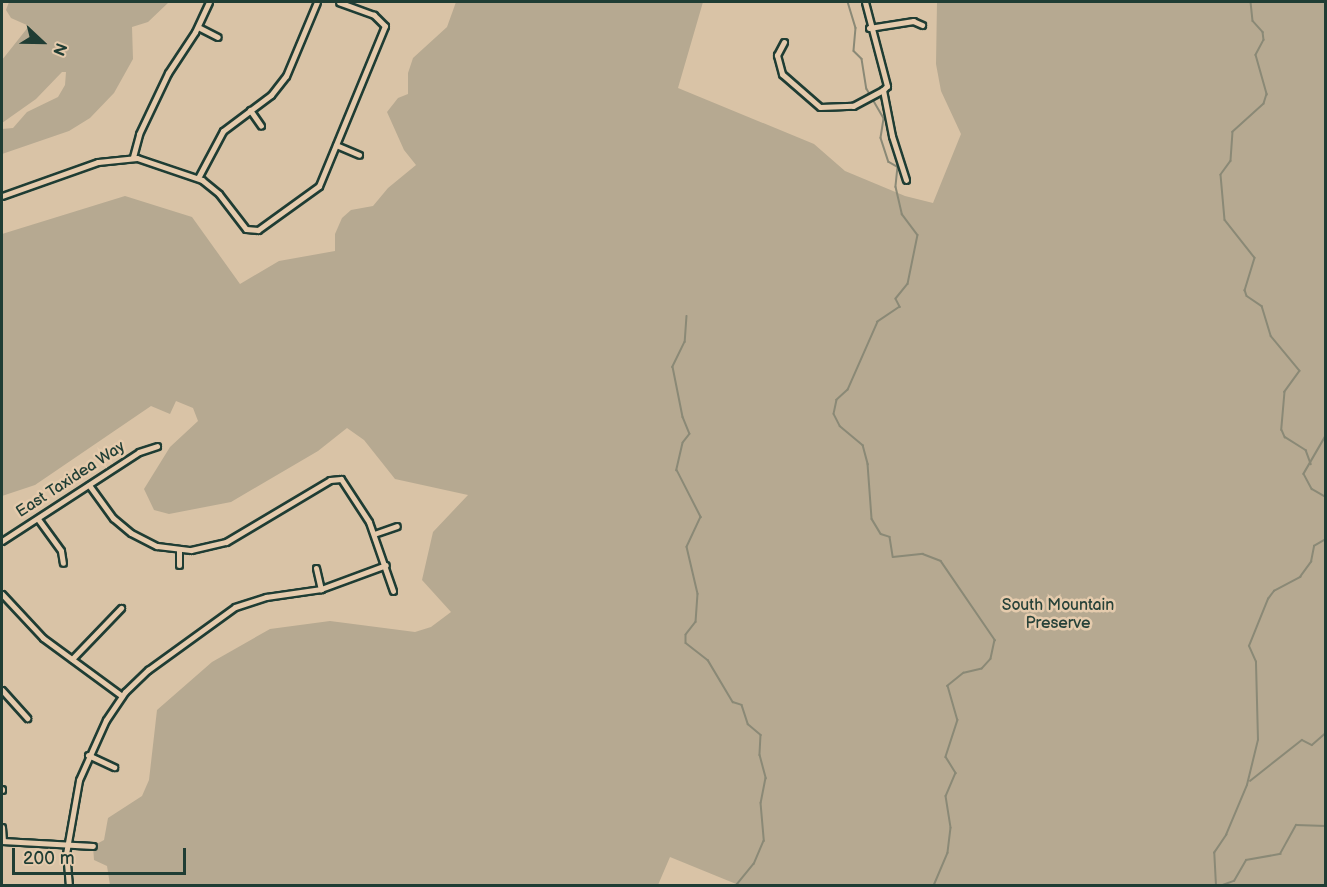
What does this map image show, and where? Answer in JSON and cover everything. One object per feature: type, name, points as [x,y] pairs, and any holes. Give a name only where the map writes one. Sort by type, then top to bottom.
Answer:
[{"type":"street","points":[[133,157],[139,134],[168,73],[198,27],[208,2]]},
{"type":"street","points":[[198,178],[224,131],[271,94],[286,76],[316,2]]},
{"type":"street","points":[[2,196],[98,162],[133,157],[198,178],[219,194],[252,232],[315,191],[385,26],[374,15],[339,2]]},
{"type":"street","points":[[784,42],[777,55],[782,74],[820,107],[853,106],[887,86],[869,28],[865,2]]},
{"type":"street","points":[[869,28],[913,21],[922,25]]},
{"type":"street","points":[[198,27],[218,37]]},
{"type":"street","points":[[883,90],[906,180]]},
{"type":"street","points":[[250,110],[261,126]]},
{"type":"street","points":[[336,145],[359,155]]},
{"type":"street","name":"East Taxidea Way","points":[[2,541],[139,452],[157,446]]},
{"type":"street","points":[[89,485],[122,526],[157,546],[179,550],[209,548],[226,542],[330,480],[341,479],[374,534],[393,591]]},
{"type":"street","points":[[38,519],[61,551],[63,563]]},
{"type":"street","points":[[374,534],[397,526]]},
{"type":"street","points":[[179,550],[179,565]]},
{"type":"street","points":[[68,885],[71,812],[88,755],[122,696],[148,670],[235,607],[266,597],[321,589],[386,565]]},
{"type":"street","points":[[316,568],[321,589]]},
{"type":"street","points":[[2,594],[43,638],[122,696]]},
{"type":"street","points":[[72,659],[121,608]]},
{"type":"street","points":[[2,690],[27,718]]},
{"type":"street","points":[[2,700],[8,696]]},
{"type":"street","points":[[88,755],[114,767]]},
{"type":"street","points":[[2,827],[2,841],[68,842],[93,846]]},
{"type":"green space","points":[[9,2],[169,2],[148,22],[132,27],[133,59],[114,93],[90,118],[69,131],[2,154],[2,129],[13,128],[27,112],[58,97],[65,85],[66,72],[62,72],[36,99],[2,123],[2,60],[29,26],[11,18],[6,10]]},
{"type":"green space","name":"South Mountain Preserve","points":[[456,2],[703,2],[678,88],[814,144],[845,171],[905,196],[933,203],[961,134],[941,91],[936,64],[937,2],[1325,2],[1325,885],[741,886],[670,857],[658,885],[110,885],[107,866],[94,860],[93,846],[104,840],[108,818],[142,796],[149,780],[157,710],[212,662],[270,629],[330,621],[415,632],[431,627],[451,612],[422,580],[433,532],[468,495],[395,479],[364,440],[347,428],[318,451],[231,502],[169,514],[154,510],[144,489],[170,447],[198,421],[193,408],[176,401],[170,414],[151,406],[35,485],[2,496],[2,234],[125,196],[192,217],[240,284],[279,261],[335,251],[335,234],[342,218],[351,210],[373,206],[388,188],[416,165],[404,150],[387,112],[398,98],[408,94],[408,73],[413,58],[447,27]]},
{"type":"waterway","points":[[848,2],[856,28],[854,51],[862,59],[867,89],[884,119],[881,138],[889,162],[898,167],[896,187],[902,214],[918,235],[908,284],[896,299],[900,307],[878,322],[848,390],[837,400],[834,414],[840,426],[863,445],[868,464],[872,519],[881,534],[890,537],[893,557],[923,554],[941,561],[995,640],[991,659],[982,669],[964,673],[948,686],[958,720],[946,757],[956,773],[946,796],[951,828],[948,853],[934,886]]},
{"type":"waterway","points":[[1251,2],[1253,21],[1263,32],[1264,40],[1256,55],[1267,94],[1264,104],[1233,132],[1231,161],[1221,175],[1225,220],[1255,258],[1245,290],[1247,296],[1262,306],[1271,336],[1300,371],[1285,392],[1282,430],[1285,437],[1306,450],[1311,464]]},
{"type":"waterway","points":[[687,316],[685,342],[673,367],[683,417],[690,434],[683,443],[677,470],[701,517],[687,547],[698,594],[696,622],[686,635],[686,643],[708,660],[733,702],[742,705],[748,724],[761,735],[760,755],[766,778],[761,803],[764,841],[754,864],[736,886]]},
{"type":"waterway","points":[[1326,436],[1304,474],[1312,489],[1326,497]]},
{"type":"waterway","points":[[1216,886],[1214,853],[1226,835],[1247,785],[1258,740],[1256,662],[1249,646],[1268,599],[1274,591],[1300,577],[1311,562],[1314,546],[1326,539]]},
{"type":"waterway","points":[[1250,781],[1302,740],[1312,745],[1326,733]]},
{"type":"waterway","points":[[1220,886],[1234,881],[1246,860],[1280,854],[1296,825],[1326,826]]}]
